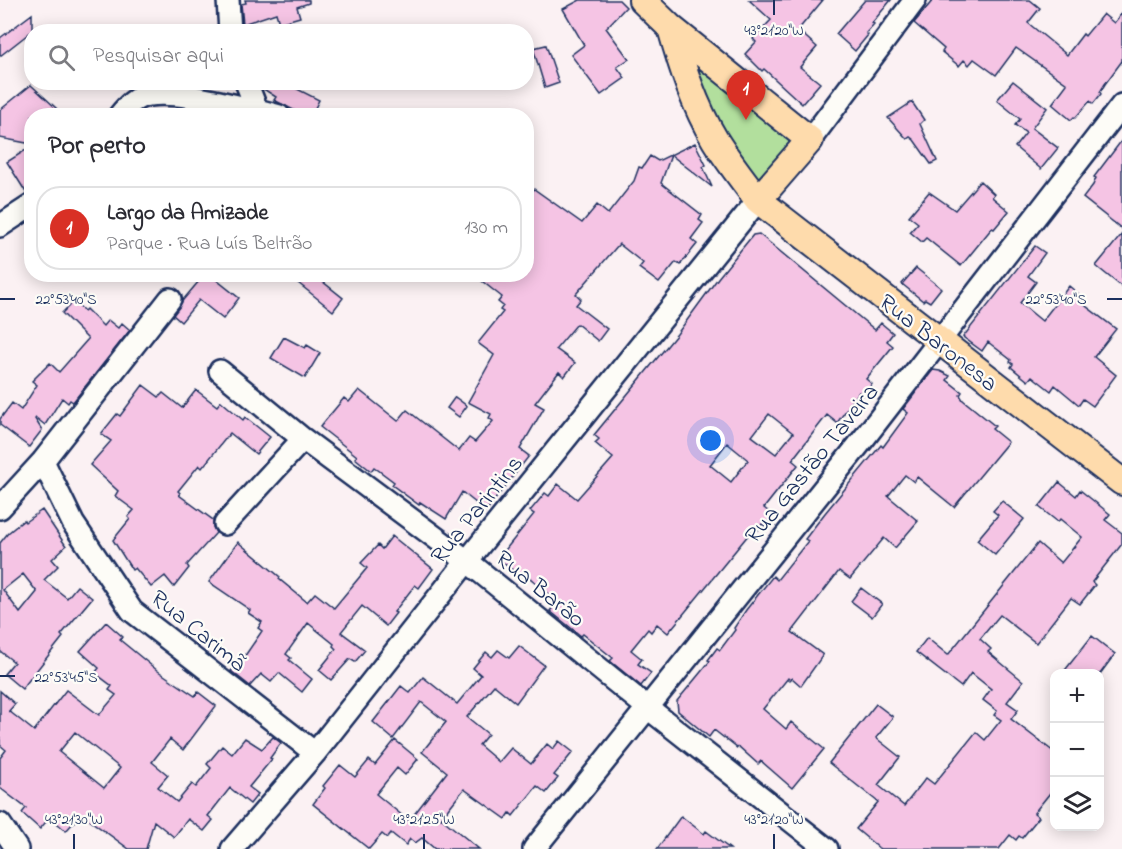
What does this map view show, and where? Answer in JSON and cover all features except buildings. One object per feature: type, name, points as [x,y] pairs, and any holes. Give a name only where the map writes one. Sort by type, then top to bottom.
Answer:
[{"type":"main road","points":[[642,0],[671,28],[690,55],[810,140],[758,201]]},
{"type":"main road","name":"Rua Baronesa","points":[[690,55],[695,101],[715,140],[758,201],[1122,482]]},
{"type":"street","points":[[228,0],[230,24]]},
{"type":"street","points":[[810,140],[915,0]]},
{"type":"street","points":[[249,90],[256,108]]},
{"type":"street","points":[[125,108],[128,104],[147,95],[186,97],[246,108]]},
{"type":"street","name":"Rua Gastão Taveira","points":[[534,849],[939,342],[1122,105]]},
{"type":"street","name":"Rua Parintins","points":[[232,849],[315,753],[758,201]]},
{"type":"street","points":[[0,226],[24,210]]},
{"type":"street","points":[[0,508],[43,461],[170,299]]},
{"type":"street","name":"Rua Barão","points":[[220,371],[303,439],[467,561],[827,849]]},
{"type":"street","points":[[225,524],[303,439]]},
{"type":"street","name":"Rua Carimã","points":[[43,461],[73,523],[132,611],[315,753]]},
{"type":"street","points":[[0,824],[17,849]]},
{"type":"green space","points":[[671,28],[810,140],[758,200]]},
{"type":"place","name":"Largo da Amizade","points":[[746,120]]}]
